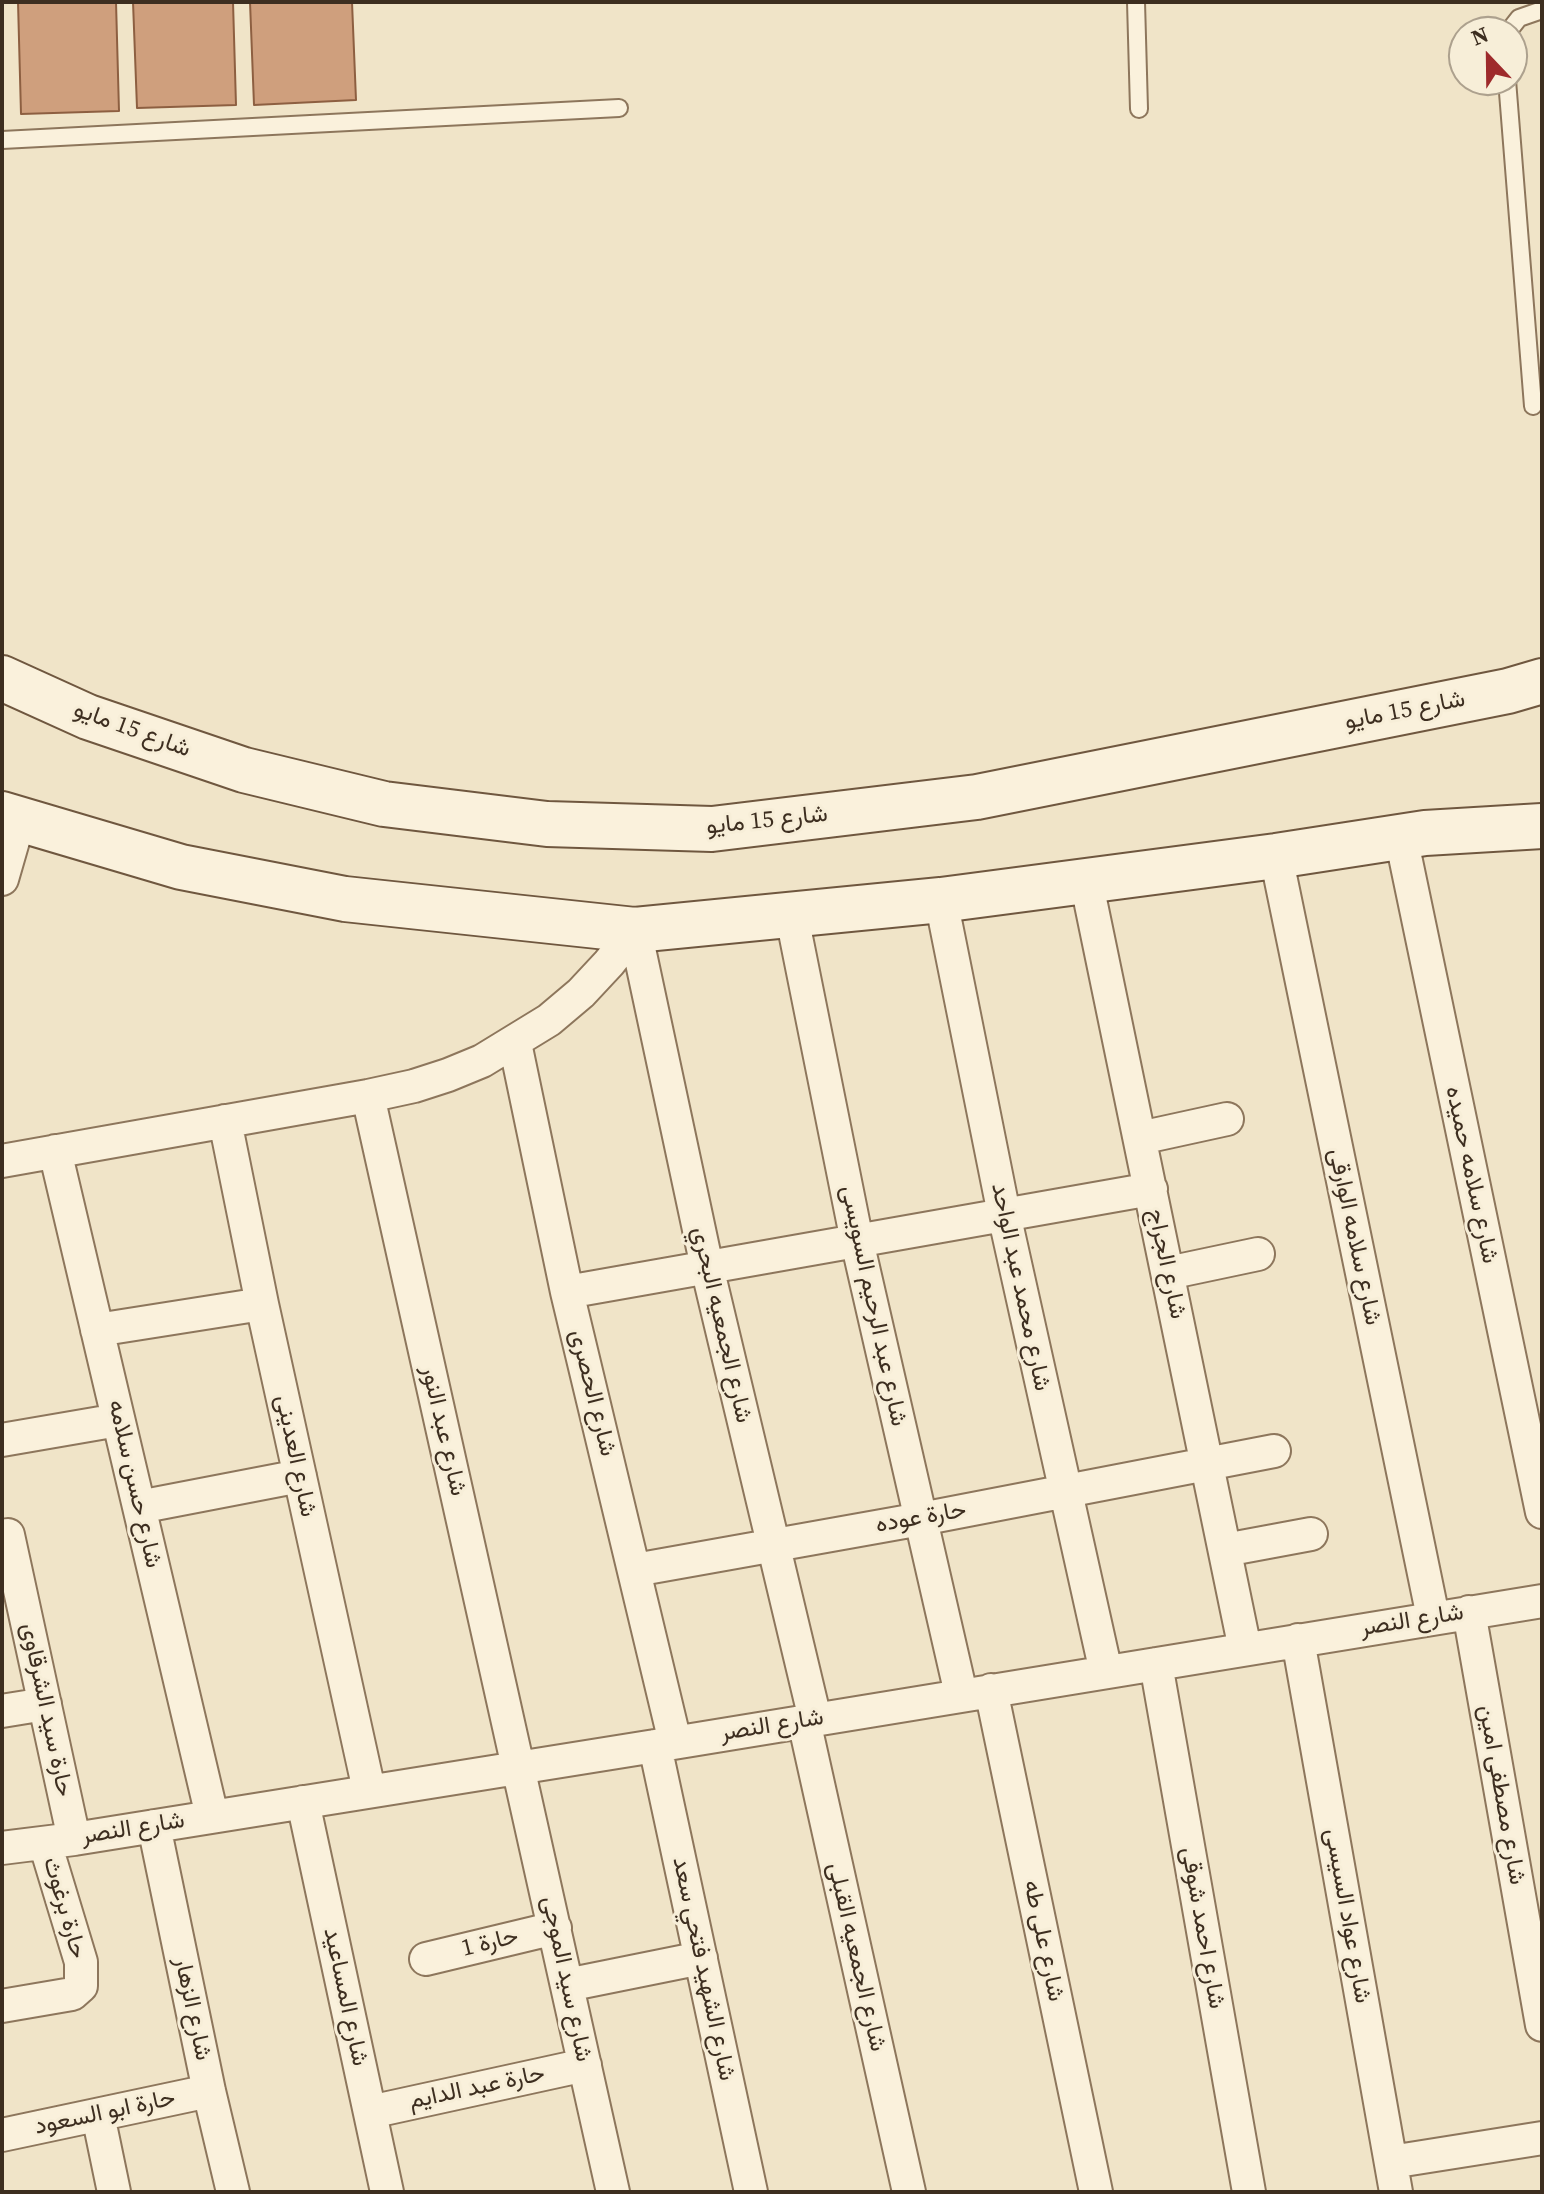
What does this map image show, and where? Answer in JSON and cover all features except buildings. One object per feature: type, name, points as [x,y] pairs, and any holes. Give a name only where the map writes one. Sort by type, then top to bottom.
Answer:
[{"type":"main road","name":"شارع 15 مايو","points":[[2,678],[88,717],[244,770],[384,804],[547,824],[712,829],[977,797],[1531,688]]},
{"type":"main road","points":[[1413,835],[1542,798]]},
{"type":"main road","points":[[10,817],[181,867],[345,899],[635,930],[941,900],[1413,835],[1542,826]]},
{"type":"street","points":[[2,879],[10,817]]},
{"type":"street","name":"شارع سلامه حميده","points":[[1413,835],[1542,1512]]},
{"type":"street","name":"شارع سلامه الوارقى","points":[[1276,856],[1433,1617]]},
{"type":"street","name":"شارع الجراج","points":[[1086,880],[1245,1649]]},
{"type":"street","name":"شارع محمد عبد الواحد","points":[[941,900],[1004,1214],[1106,1672]]},
{"type":"street","name":"شارع عبد الرحيم السويسى","points":[[792,917],[857,1241],[921,1519],[976,1692]]},
{"type":"street","points":[[2,1161],[368,1096],[448,1075],[515,1043],[549,1020],[581,993],[635,930]]},
{"type":"street","name":"شارع الجمعيه البحري","points":[[635,930],[809,1720]]},
{"type":"street","name":"شارع الحصرى","points":[[515,1043],[567,1292],[635,1570],[665,1744]]},
{"type":"street","name":"شارع عبد النور","points":[[368,1096],[519,1767]]},
{"type":"street","points":[[1140,1138],[1227,1119]]},
{"type":"street","name":"شارع العدينى","points":[[225,1121],[369,1790]]},
{"type":"street","name":"شارع حسن سلامه","points":[[55,1151],[212,1816]]},
{"type":"street","points":[[567,1292],[1151,1189]]},
{"type":"street","points":[[1168,1273],[1258,1254]]},
{"type":"street","points":[[97,1330],[262,1304]]},
{"type":"street","points":[[2,1440],[118,1420]]},
{"type":"street","name":"حارة عوده","points":[[635,1570],[1274,1451]]},
{"type":"street","points":[[139,1507],[300,1476]]},
{"type":"street","points":[[1225,1550],[1311,1534]]},
{"type":"street","name":"حارة سيد الشرقاوى","points":[[8,1535],[45,1704],[60,1841]]},
{"type":"street","name":"شارع النصر","points":[[2,1848],[1542,1601]]},
{"type":"street","name":"شارع مصطفى امين","points":[[1469,1612],[1542,2025]]},
{"type":"street","name":"شارع عواد السيسى","points":[[1298,1640],[1393,2177]]},
{"type":"street","name":"شارع احمد شوقى","points":[[1156,1664],[1249,2192]]},
{"type":"street","name":"شارع على طه","points":[[976,1692],[1096,2192]]},
{"type":"street","points":[[2,1711],[45,1704]]},
{"type":"street","name":"شارع الجمعيه القبلى","points":[[809,1720],[909,2192]]},
{"type":"street","name":"شارع الشهيد فتحي سعد","points":[[665,1744],[701,1958],[751,2192]]},
{"type":"street","name":"شارع سيد الموجى","points":[[519,1767],[613,2192]]},
{"type":"street","name":"شارع المساعيد","points":[[303,1802],[387,2192]]},
{"type":"street","name":"شارع الزهار","points":[[154,1826],[233,2192]]},
{"type":"street","name":"حارة برغوث","points":[[2,2006],[72,1994],[81,1986],[81,1962],[60,1841]]},
{"type":"street","name":"حارة 1","points":[[426,1959],[555,1928]]},
{"type":"street","points":[[567,1985],[701,1958]]},
{"type":"street","name":"حارة عبد الدايم","points":[[370,2112],[585,2065]]},
{"type":"street","name":"حارة ابو السعود","points":[[2,2135],[209,2091]]},
{"type":"street","points":[[98,2115],[114,2192]]},
{"type":"street","points":[[1393,2177],[1542,2138]]},
{"type":"lane","points":[[1136,2],[1139,109]]},
{"type":"lane","points":[[1508,96],[1533,406]]},
{"type":"lane","points":[[2,140],[619,108]]}]
